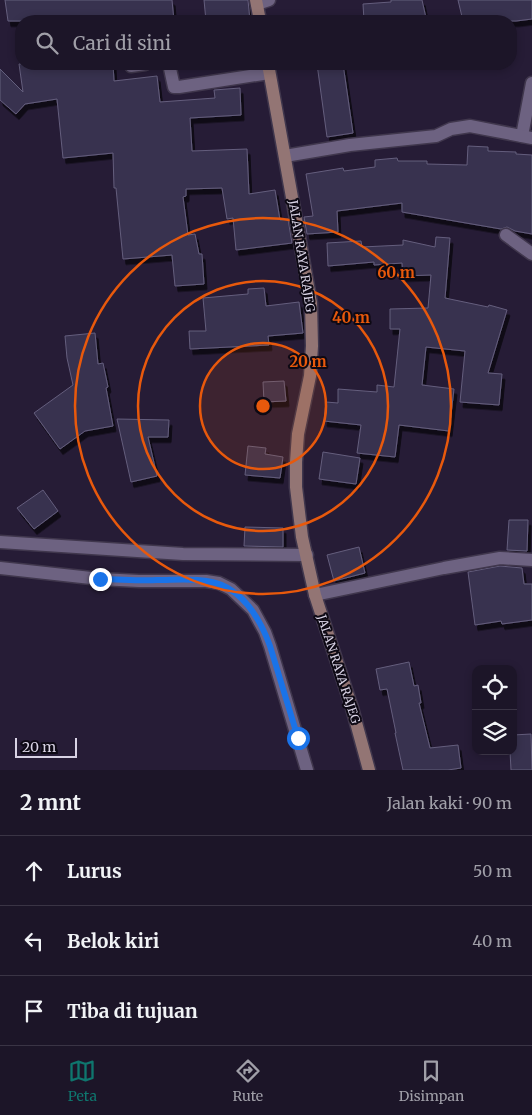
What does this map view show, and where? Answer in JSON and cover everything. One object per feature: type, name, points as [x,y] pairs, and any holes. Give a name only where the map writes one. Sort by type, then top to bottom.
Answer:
[{"type":"main road","points":[[256,2],[259,15]]},
{"type":"main road","name":"JALAN RAYA RAJEG","points":[[269,70],[311,302],[312,346],[310,376],[298,434],[296,462],[296,487],[302,538],[315,595],[352,708],[369,770]]},
{"type":"street","points":[[256,2],[269,0]]},
{"type":"street","points":[[170,70],[174,87],[260,70]]},
{"type":"street","points":[[285,156],[350,145],[436,136],[451,129],[470,126],[527,137],[532,82]]},
{"type":"street","points":[[506,236],[532,254]]},
{"type":"street","points":[[0,542],[183,554],[306,555]]},
{"type":"street","points":[[315,595],[500,558],[532,560]]},
{"type":"street","points":[[0,568],[100,579],[139,581],[206,580],[232,589],[253,610],[265,632],[307,770]]},
{"type":"building","points":[[5,0],[172,0],[173,15],[15,15],[15,21],[8,21]]},
{"type":"building","points":[[204,0],[248,0],[249,15],[205,15]]},
{"type":"building","points":[[391,0],[422,0],[425,15],[364,15],[363,4],[391,2]]},
{"type":"building","points":[[458,0],[532,0],[532,19],[517,21],[517,15],[462,15]]},
{"type":"building","points":[[0,69],[23,92],[20,70],[113,70],[114,81],[157,76],[160,102],[215,98],[214,90],[240,88],[241,115],[190,118],[192,151],[247,149],[249,194],[275,190],[280,220],[288,219],[292,243],[236,250],[233,218],[227,219],[222,188],[186,189],[186,196],[183,197],[188,235],[195,234],[199,254],[202,254],[204,284],[175,286],[172,255],[123,259],[116,188],[114,188],[113,153],[63,158],[57,99],[25,104],[16,114],[0,100]]},
{"type":"building","points":[[318,70],[344,70],[353,133],[327,137]]},
{"type":"building","points":[[468,146],[488,147],[488,151],[516,152],[516,154],[532,155],[532,234],[515,231],[507,227],[501,229],[402,212],[402,203],[337,211],[338,232],[307,234],[304,217],[313,216],[306,174],[343,168],[344,171],[375,167],[375,160],[397,158],[398,161],[427,161],[427,164],[467,165]]},
{"type":"building","points":[[436,237],[450,238],[445,298],[507,310],[488,373],[502,374],[499,405],[460,402],[465,351],[426,347],[422,385],[454,389],[449,431],[399,425],[395,457],[357,453],[361,425],[324,421],[326,402],[338,403],[338,389],[377,392],[377,385],[394,387],[400,329],[390,329],[390,309],[428,308],[431,275],[403,276],[402,263],[374,265],[374,262],[328,266],[327,243],[361,241],[362,247],[403,245],[403,240],[435,247]]},
{"type":"building","points":[[264,288],[266,306],[299,302],[303,333],[268,336],[269,345],[190,349],[189,331],[206,331],[203,298],[248,294],[248,289]]},
{"type":"building","points":[[95,333],[98,364],[103,363],[113,426],[85,431],[60,449],[34,413],[73,385],[67,358],[65,336]]},
{"type":"building","points":[[284,381],[286,401],[264,402],[263,382]]},
{"type":"building","points":[[117,419],[169,420],[168,437],[148,437],[157,476],[131,482]]},
{"type":"building","points":[[248,446],[266,448],[265,454],[283,457],[280,478],[245,475]]},
{"type":"building","points":[[323,452],[360,458],[356,484],[319,479]]},
{"type":"building","points":[[43,490],[58,511],[34,529],[17,508]]},
{"type":"building","points":[[509,520],[528,520],[527,551],[507,550]]},
{"type":"building","points":[[245,527],[283,528],[283,547],[244,546]]},
{"type":"building","points":[[359,547],[365,573],[334,581],[327,555]]},
{"type":"building","points":[[500,566],[522,568],[524,584],[532,584],[532,620],[502,624],[501,621],[475,625],[468,572]]},
{"type":"building","points":[[409,662],[414,686],[418,685],[421,703],[419,703],[430,748],[458,745],[461,768],[448,770],[403,770],[387,689],[380,690],[376,669]]},
{"type":"building","points":[[531,734],[532,770],[511,770],[510,755],[517,755],[517,735]]},
{"type":"route","points":[[100,579],[139,581],[206,580],[232,589],[253,610],[265,632],[298,738]]}]
